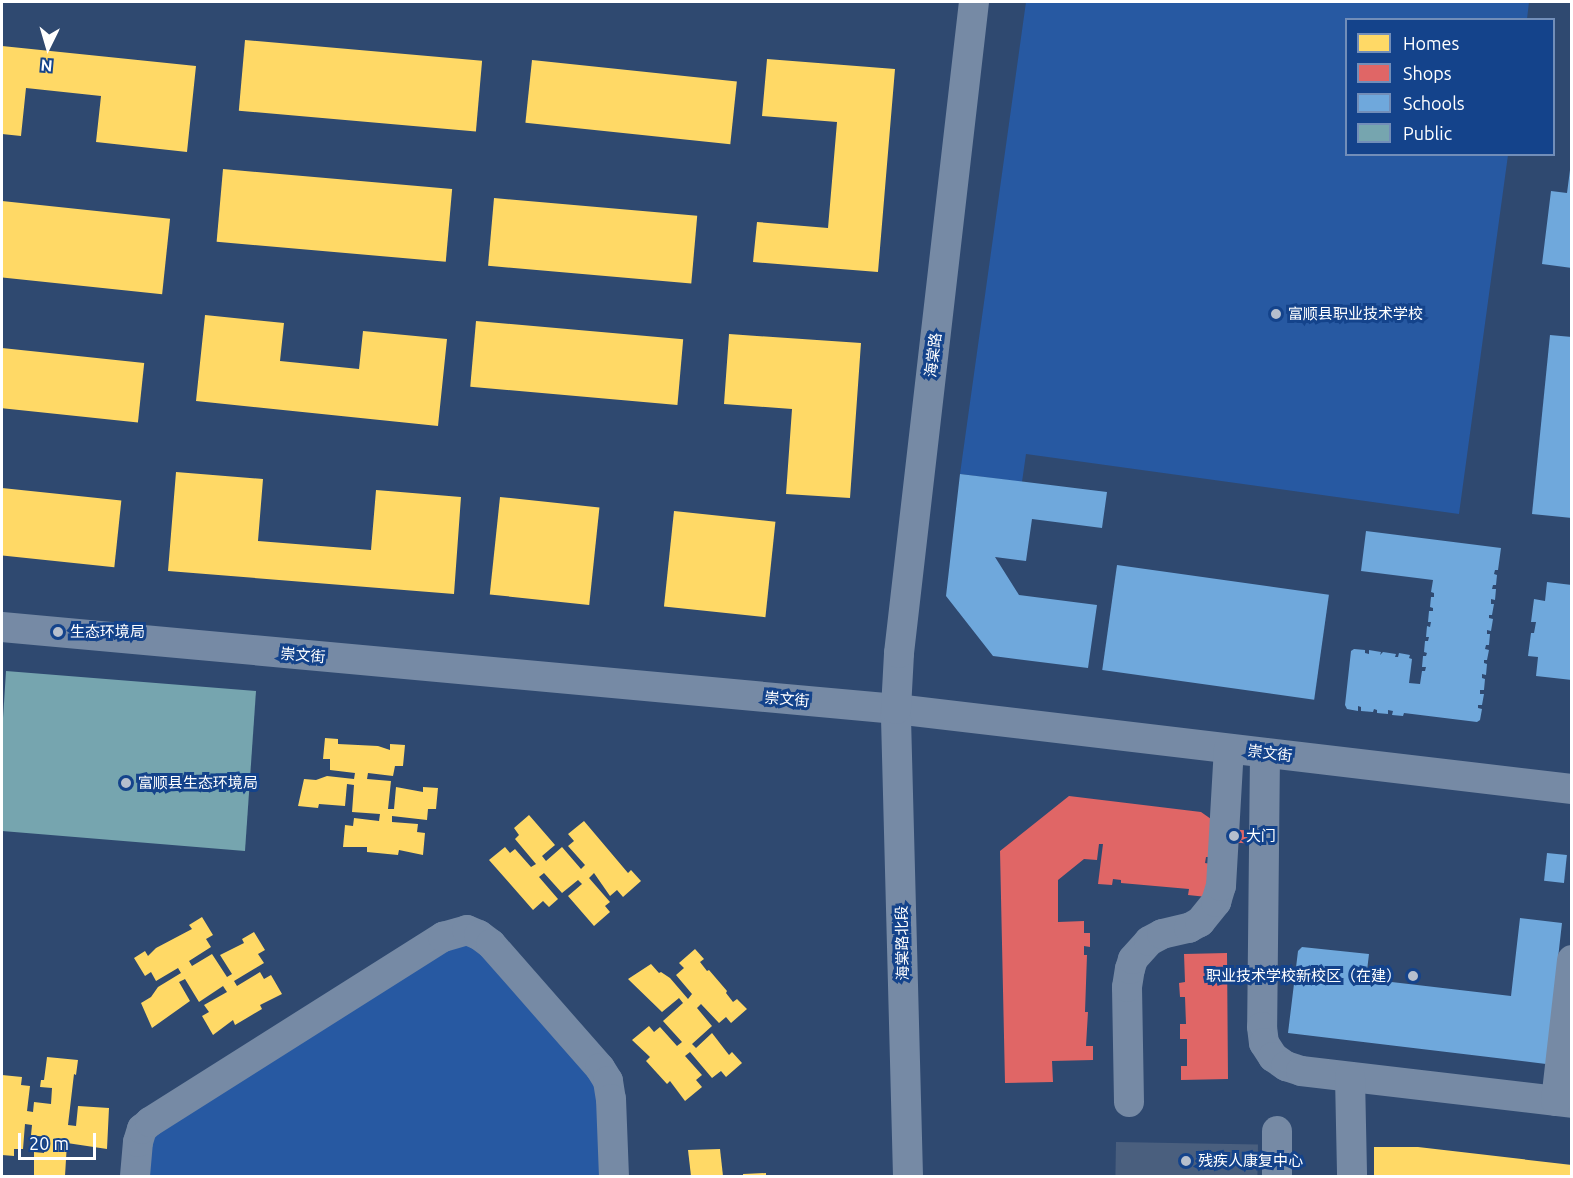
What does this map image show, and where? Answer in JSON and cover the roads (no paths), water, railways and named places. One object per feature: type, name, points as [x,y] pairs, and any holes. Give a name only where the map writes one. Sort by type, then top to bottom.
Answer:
[{"type":"street","name":"海棠路","points":[[896,709],[899,653],[974,2]]},
{"type":"street","name":"崇文街","points":[[2,627],[896,709],[1572,789]]},
{"type":"street","name":"海棠路北段","points":[[896,709],[908,1176]]},
{"type":"street","points":[[1129,1102],[1127,987],[1130,969],[1133,959],[1149,941],[1162,934],[1189,928],[1200,922],[1216,902],[1221,886],[1229,748]]},
{"type":"street","points":[[1265,753],[1262,1027],[1264,1043],[1273,1057],[1286,1066],[1350,1077],[1564,1102],[1572,960]]},
{"type":"street","points":[[135,1176],[138,1142],[142,1130],[150,1122],[443,938],[467,930],[479,934],[491,944],[604,1074],[611,1099],[614,1176]]},
{"type":"street","points":[[1350,1077],[1352,1176]]},
{"type":"street","points":[[1276,1131],[1277,1176]]},
{"type":"place","name":"富顺县职业技术学校","points":[[1276,314]]},
{"type":"place","name":"生态环境局","points":[[58,632]]},
{"type":"place","name":"富顺县生态环境局","points":[[126,783]]},
{"type":"place","name":"大门","points":[[1234,836]]},
{"type":"place","name":"职业技术学校新校区（在建）","points":[[1413,976]]},
{"type":"place","name":"残疾人康复中心","points":[[1186,1161]]}]
